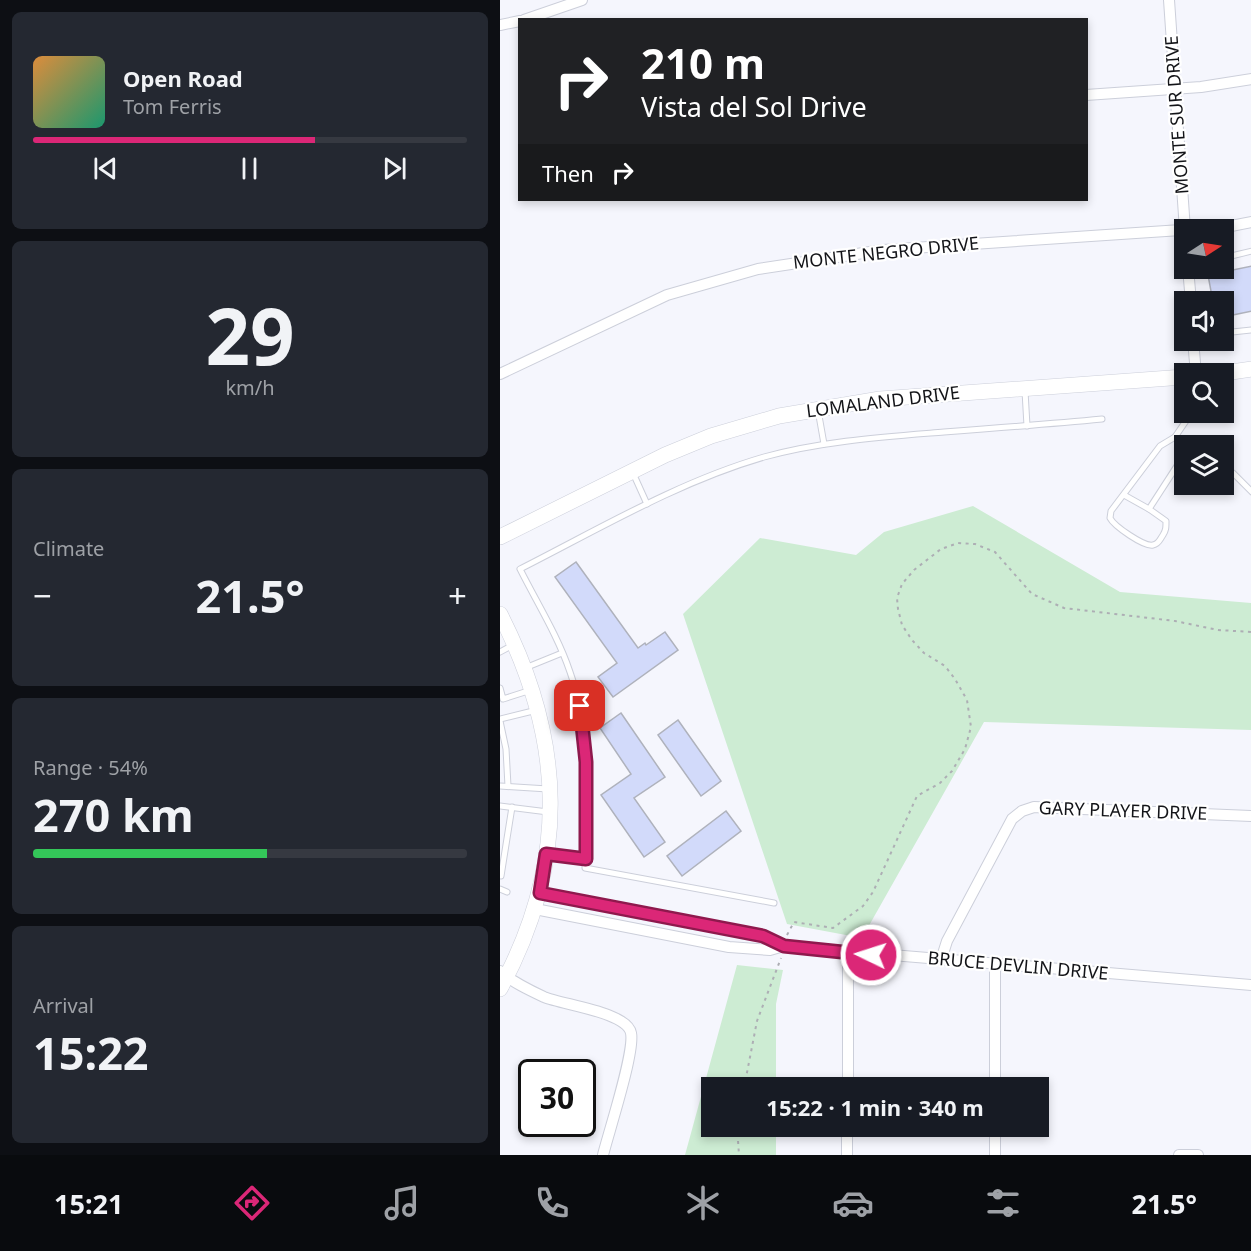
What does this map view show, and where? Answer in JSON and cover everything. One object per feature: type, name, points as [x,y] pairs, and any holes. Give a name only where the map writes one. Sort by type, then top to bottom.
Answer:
[{"type":"street","points":[[530,18],[582,0]]},
{"type":"street","name":"MONTE SUR DRIVE","points":[[1169,0],[1184,219]]},
{"type":"street","points":[[500,25],[518,21]]},
{"type":"street","points":[[1088,95],[1175,90],[1252,79]]},
{"type":"street","name":"MONTE NEGRO DRIVE","points":[[1234,225],[1252,222]]},
{"type":"street","name":"MONTE NEGRO DRIVE","points":[[500,374],[667,296],[758,269],[883,250],[1174,230]]},
{"type":"street","points":[[1234,372],[1252,369]]},
{"type":"street","name":"LOMALAND DRIVE","points":[[500,537],[632,471],[711,436],[779,416],[880,399],[1174,378]]},
{"type":"street","points":[[501,617],[526,668],[539,710],[548,751],[550,789],[546,854],[540,893],[535,909],[502,979],[544,997],[610,1015],[624,1022],[630,1030],[630,1051],[603,1155]]},
{"type":"street","name":"GARY PLAYER DRIVE","points":[[941,960],[947,940],[1012,819],[1022,811],[1034,807],[1252,816]]},
{"type":"street","name":"BRUCE DEVLIN DRIVE","points":[[540,893],[763,936],[784,946],[1252,985]]},
{"type":"street","name":"BRUCE DEVLIN DRIVE","points":[[535,909],[729,947],[770,950],[784,946]]},
{"type":"street","points":[[848,953],[848,1077]]},
{"type":"street","points":[[995,965],[995,1077]]},
{"type":"street","points":[[847,1137],[847,1155]]},
{"type":"street","points":[[995,1137],[995,1155]]},
{"type":"street","points":[[1179,1155],[1198,1155]]},
{"type":"lane","points":[[1234,255],[1252,251]]},
{"type":"lane","points":[[1234,332],[1252,330]]},
{"type":"lane","points":[[1025,388],[1027,426]]},
{"type":"lane","points":[[817,408],[824,444]]},
{"type":"lane","points":[[774,903],[585,868],[586,762],[580,706],[562,653],[520,569],[647,504],[718,473],[755,460],[824,444],[869,438],[1103,419]]},
{"type":"lane","points":[[1124,495],[1166,521],[1167,529],[1158,543],[1153,546],[1146,545],[1113,524],[1109,518],[1111,511],[1160,446],[1174,438]]},
{"type":"lane","points":[[1149,509],[1174,470]]},
{"type":"lane","points":[[632,471],[647,504]]},
{"type":"lane","points":[[1234,474],[1252,492]]},
{"type":"lane","points":[[500,652],[515,644]]},
{"type":"lane","points":[[526,668],[562,653]]},
{"type":"lane","points":[[500,688],[503,699],[533,689]]},
{"type":"lane","points":[[508,786],[506,749],[500,720],[539,710]]},
{"type":"lane","points":[[500,786],[550,789]]},
{"type":"lane","points":[[500,806],[550,812]]},
{"type":"lane","points":[[502,876],[512,807]]},
{"type":"lane","points":[[546,854],[586,859]]},
{"type":"lane","points":[[500,889],[507,892]]},
{"type":"path","points":[[746,1077],[757,1021],[788,930],[794,922],[833,928],[863,906],[874,892],[917,796],[940,783],[952,771],[965,749],[971,727],[967,700],[945,666],[924,653],[902,625],[898,598],[902,584],[914,570],[941,549],[958,543],[975,544],[995,552],[1032,594],[1064,608],[1175,621],[1218,630],[1252,632]]},
{"type":"path","points":[[738,1137],[739,1155]]},
{"type":"green space","points":[[973,506],[1120,592],[1251,603],[1251,730],[984,722],[862,938],[787,924],[683,614],[760,538],[856,555],[884,532]]},
{"type":"green space","points":[[737,965],[783,970],[776,1004],[776,1077],[706,1077]]},
{"type":"green space","points":[[701,1097],[701,1137],[776,1137],[776,1155],[685,1155]]},
{"type":"building","points":[[1252,266],[1252,311],[1234,315],[1234,291],[1211,291],[1209,279],[1234,279],[1234,270]]},
{"type":"building","points":[[576,562],[638,648],[665,632],[678,650],[613,697],[598,677],[617,663],[555,577]]},
{"type":"building","points":[[621,713],[665,777],[634,798],[665,842],[644,857],[601,795],[631,774],[600,728]]},
{"type":"building","points":[[678,720],[721,781],[701,796],[658,735]]},
{"type":"building","points":[[726,811],[741,831],[682,876],[667,856]]},
{"type":"route","points":[[580,706],[586,762],[586,859],[546,854],[540,893],[763,936],[784,946],[871,955]]}]
